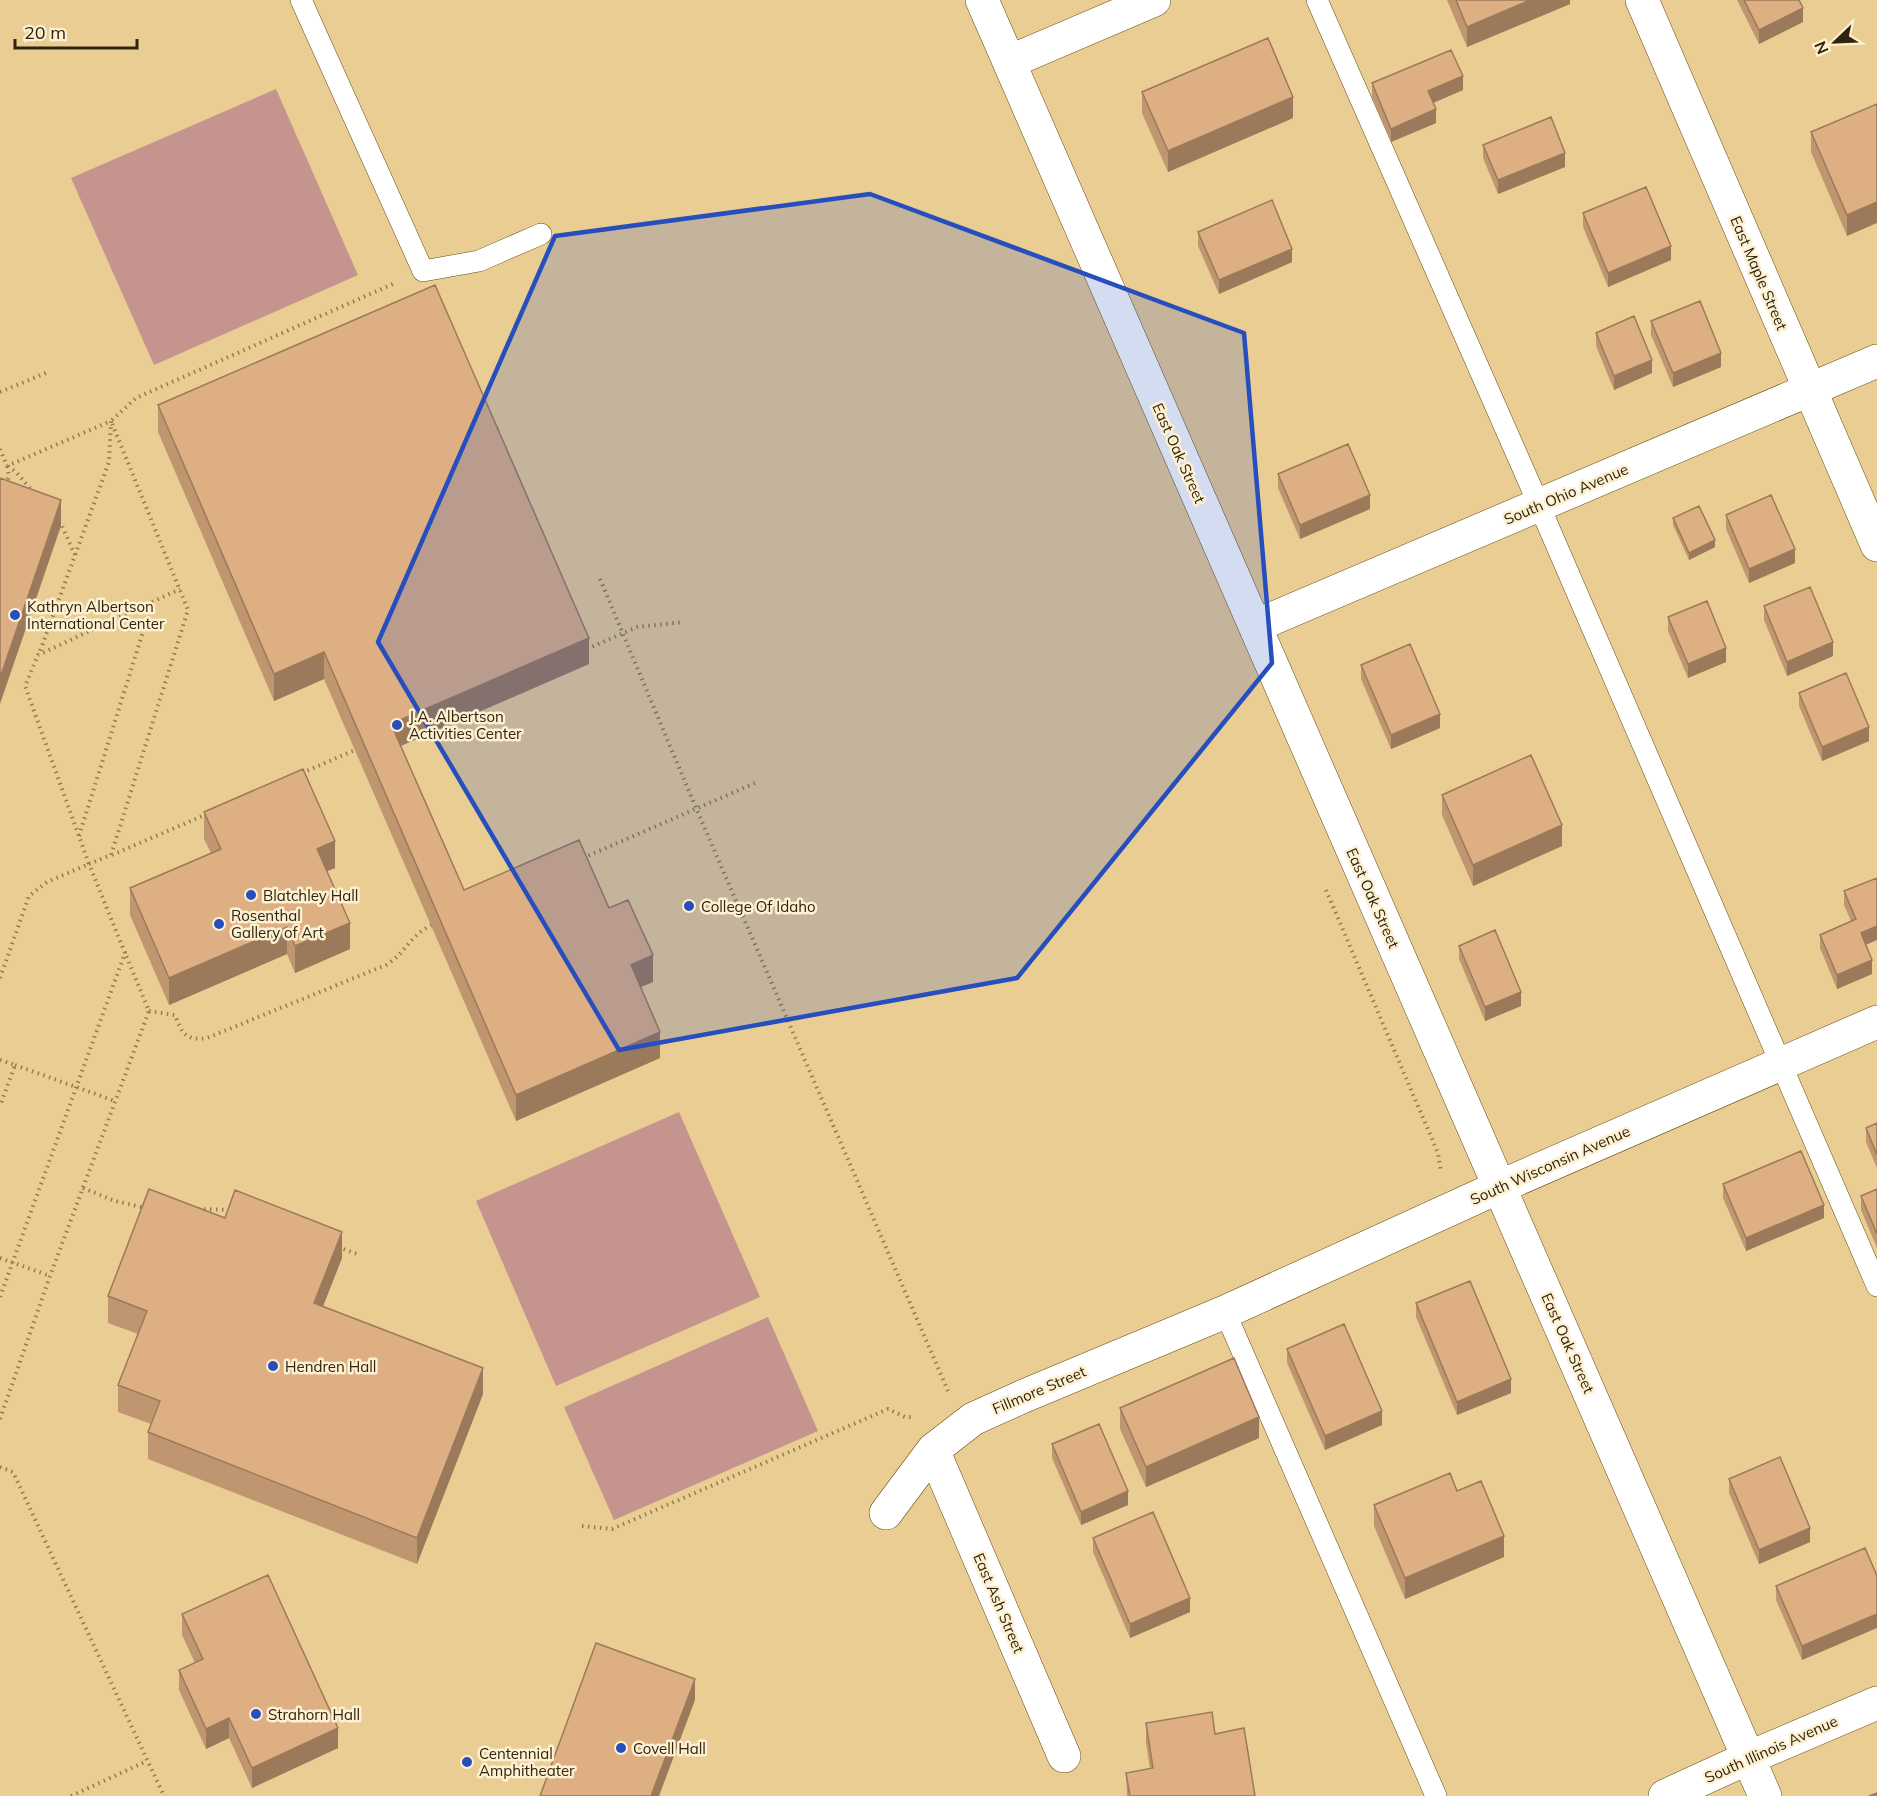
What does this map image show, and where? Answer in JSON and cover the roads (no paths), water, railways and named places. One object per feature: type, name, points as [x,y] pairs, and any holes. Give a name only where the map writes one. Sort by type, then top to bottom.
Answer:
[{"type":"street","name":"East Oak Street","points":[[982,0],[1765,1796]]},
{"type":"street","points":[[1009,62],[1154,0]]},
{"type":"street","name":"East Maple Street","points":[[1642,0],[1877,545]]},
{"type":"street","name":"South Ohio Avenue","points":[[1255,626],[1877,361]]},
{"type":"street","name":"South Wisconsin Avenue","points":[[1225,1312],[1500,1187],[1877,1022]]},
{"type":"street","name":"Fillmore Street","points":[[886,1513],[933,1450],[973,1419],[1225,1312]]},
{"type":"street","name":"East Ash Street","points":[[933,1450],[1064,1756]]},
{"type":"street","name":"South Illinois Avenue","points":[[1665,1796],[1877,1703]]},
{"type":"lane","points":[[301,0],[423,271],[479,261],[541,234]]},
{"type":"lane","points":[[1317,0],[1782,1063],[1877,1286]]},
{"type":"lane","points":[[1225,1312],[1436,1796]]},
{"type":"place","name":"Kathryn Albertson International Center","points":[[15,615]]},
{"type":"place","name":"J.A. Albertson Activities Center","points":[[397,725]]},
{"type":"place","name":"Blatchley Hall","points":[[251,895]]},
{"type":"place","name":"College Of Idaho","points":[[689,906]]},
{"type":"place","name":"Rosenthal Gallery of Art","points":[[219,924]]},
{"type":"place","name":"Hendren Hall","points":[[273,1366]]},
{"type":"place","name":"Strahorn Hall","points":[[256,1714]]},
{"type":"place","name":"Covell Hall","points":[[621,1748]]},
{"type":"place","name":"Centennial Amphitheater","points":[[467,1762]]}]
